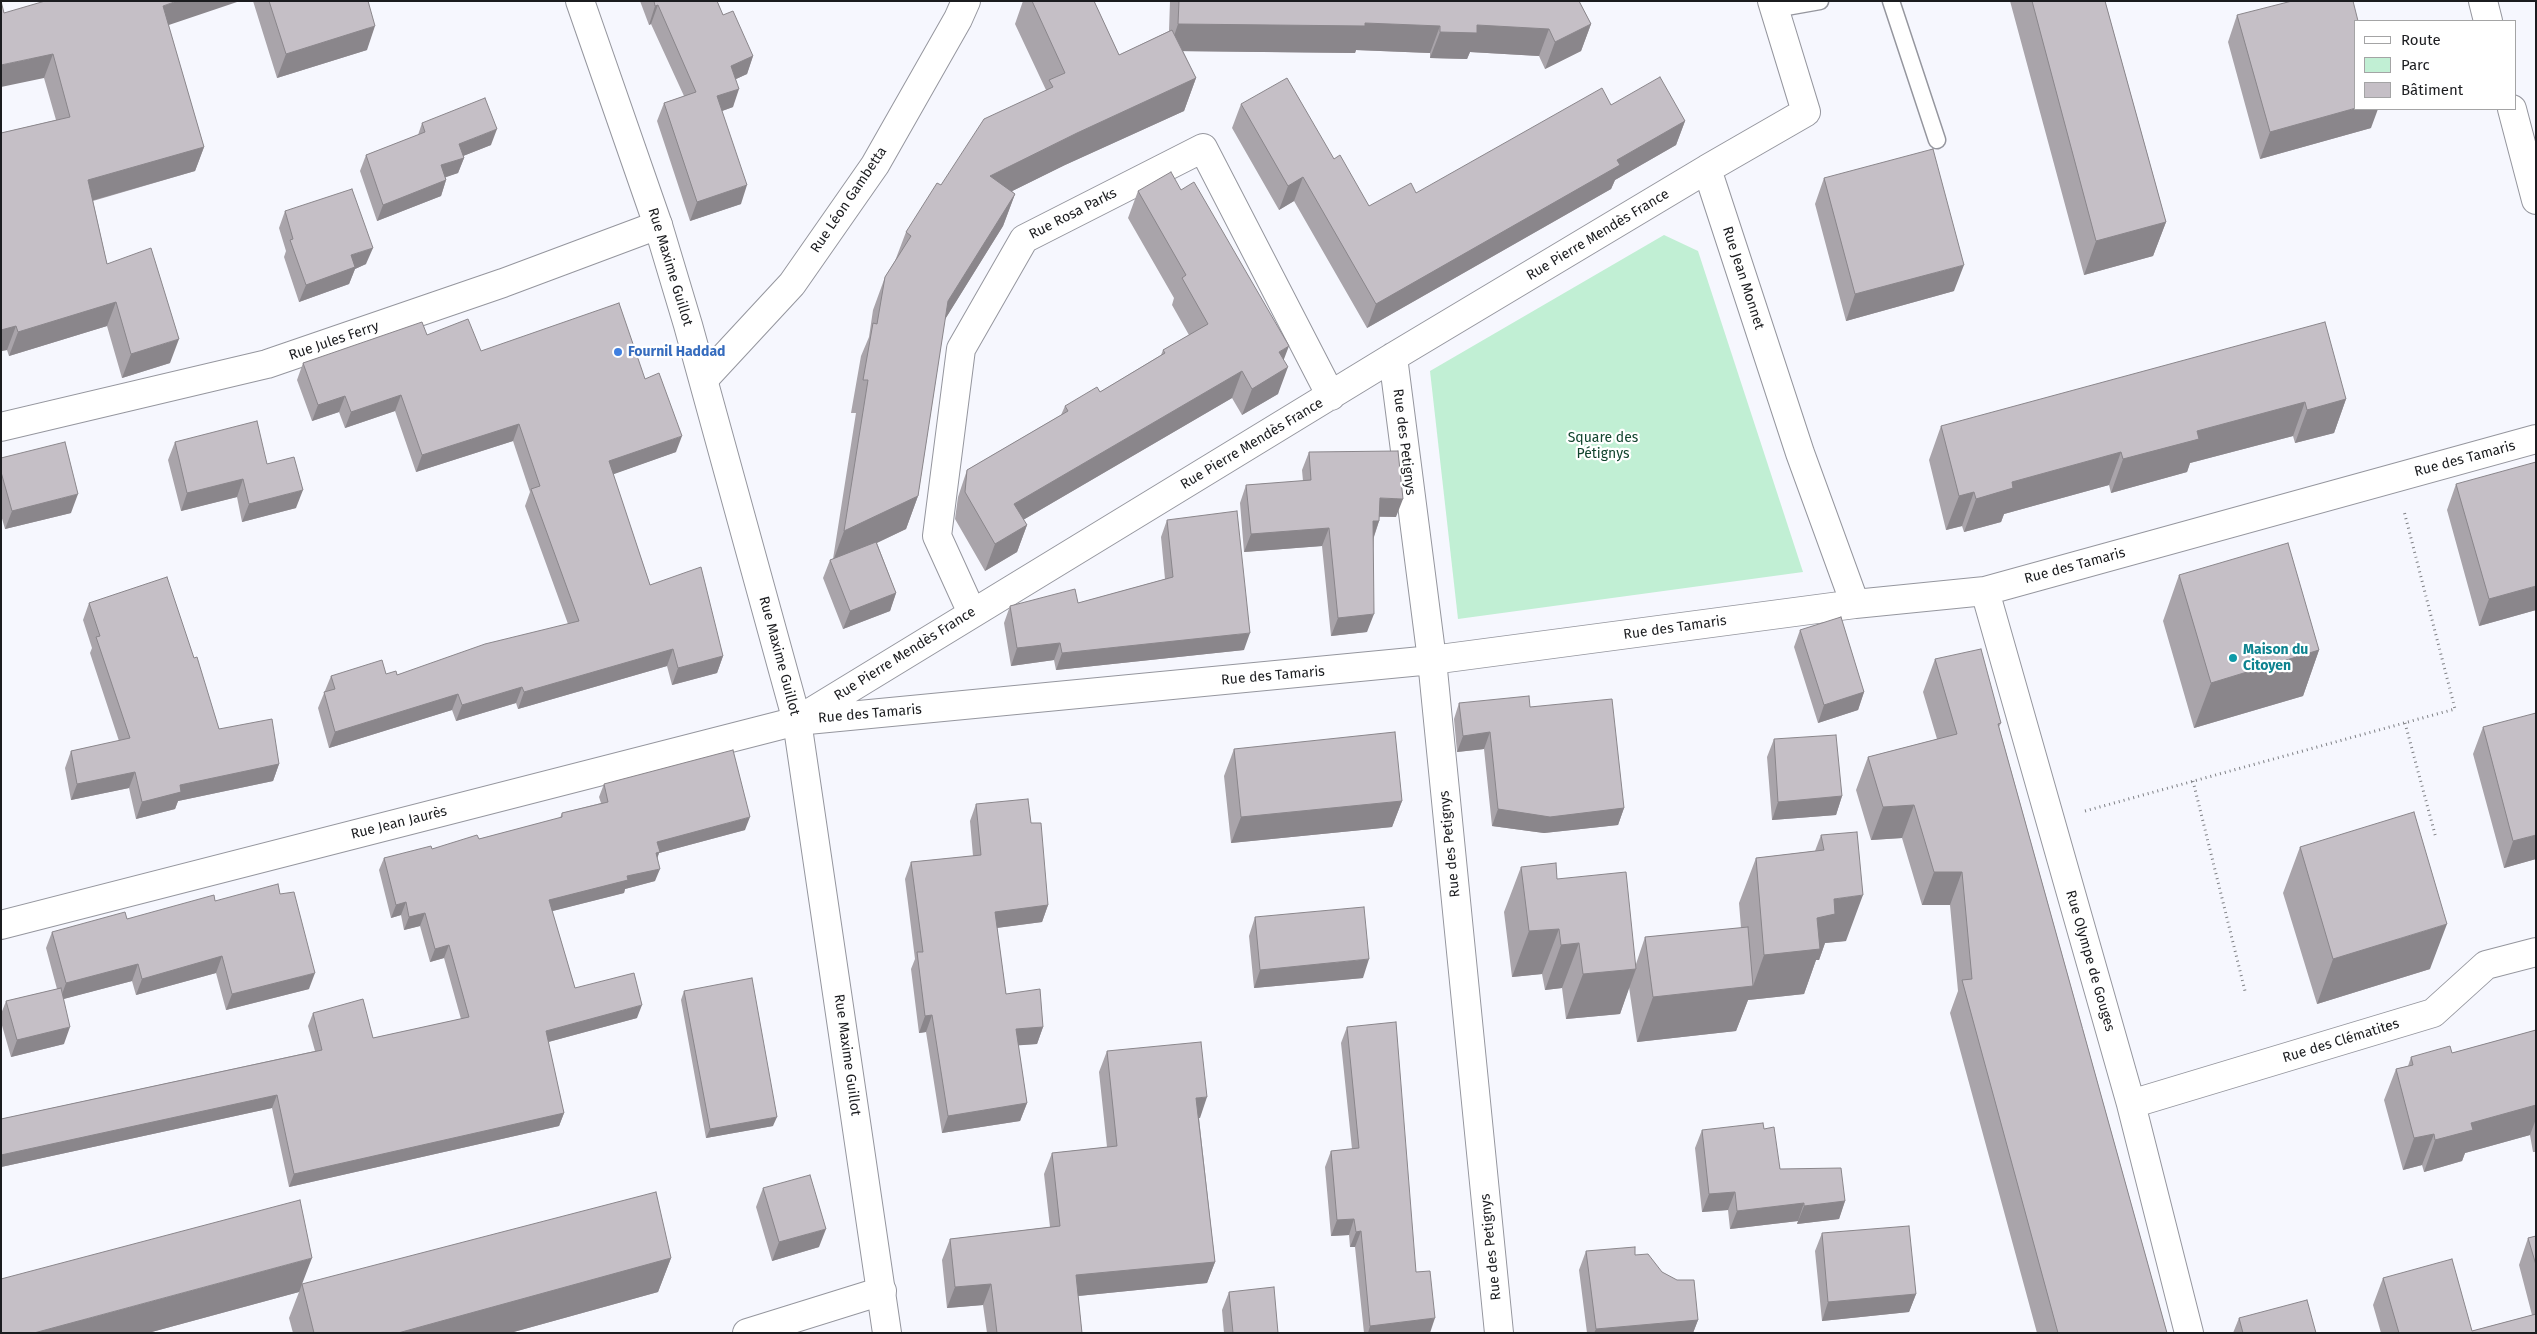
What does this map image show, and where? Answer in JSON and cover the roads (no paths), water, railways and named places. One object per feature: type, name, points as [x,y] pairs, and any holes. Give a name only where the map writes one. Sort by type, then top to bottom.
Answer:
[{"type":"street","name":"Rue Maxime Guillot","points":[[580,1],[658,225],[704,379],[797,721],[882,1291],[886,1333]]},
{"type":"street","name":"Rue Léon Gambetta","points":[[704,379],[792,284],[875,165],[958,19],[966,1]]},
{"type":"street","points":[[2483,1],[2488,20]]},
{"type":"street","points":[[1707,169],[1806,112],[1774,5]]},
{"type":"street","points":[[2512,110],[2536,200]]},
{"type":"street","name":"Rue Rosa Parks","points":[[972,613],[937,536],[961,349],[1024,239],[1203,148],[1331,396]]},
{"type":"street","name":"Rue Pierre Mendès France","points":[[797,721],[1393,357],[1707,169]]},
{"type":"street","name":"Rue Jean Monnet","points":[[1707,169],[1800,453],[1855,604]]},
{"type":"street","name":"Rue Jules Ferry","points":[[1,427],[267,364],[503,283],[658,225]]},
{"type":"street","name":"Rue des Petignys","points":[[1393,357],[1432,660],[1499,1333]]},
{"type":"street","name":"Rue des Tamaris","points":[[797,721],[1432,660],[1855,604],[1985,591],[2536,440]]},
{"type":"street","name":"Rue Olympe de Gouges","points":[[1985,591],[2131,1104],[2189,1333]]},
{"type":"street","name":"Rue Jean Jaurès","points":[[1,925],[797,721]]},
{"type":"street","name":"Rue des Clématites","points":[[2131,1104],[2433,1013],[2486,965],[2536,952]]},
{"type":"street","points":[[747,1333],[882,1291]]},
{"type":"lane","points":[[1774,5],[1820,1]]},
{"type":"lane","points":[[1891,1],[1937,140]]},
{"type":"place","name":"Fournil Haddad","points":[[618,352]]},
{"type":"place","name":"Maison du Citoyen","points":[[2233,658]]},
{"type":"park label","name":"Square des Pétignys","points":[[1603,446]]}]
